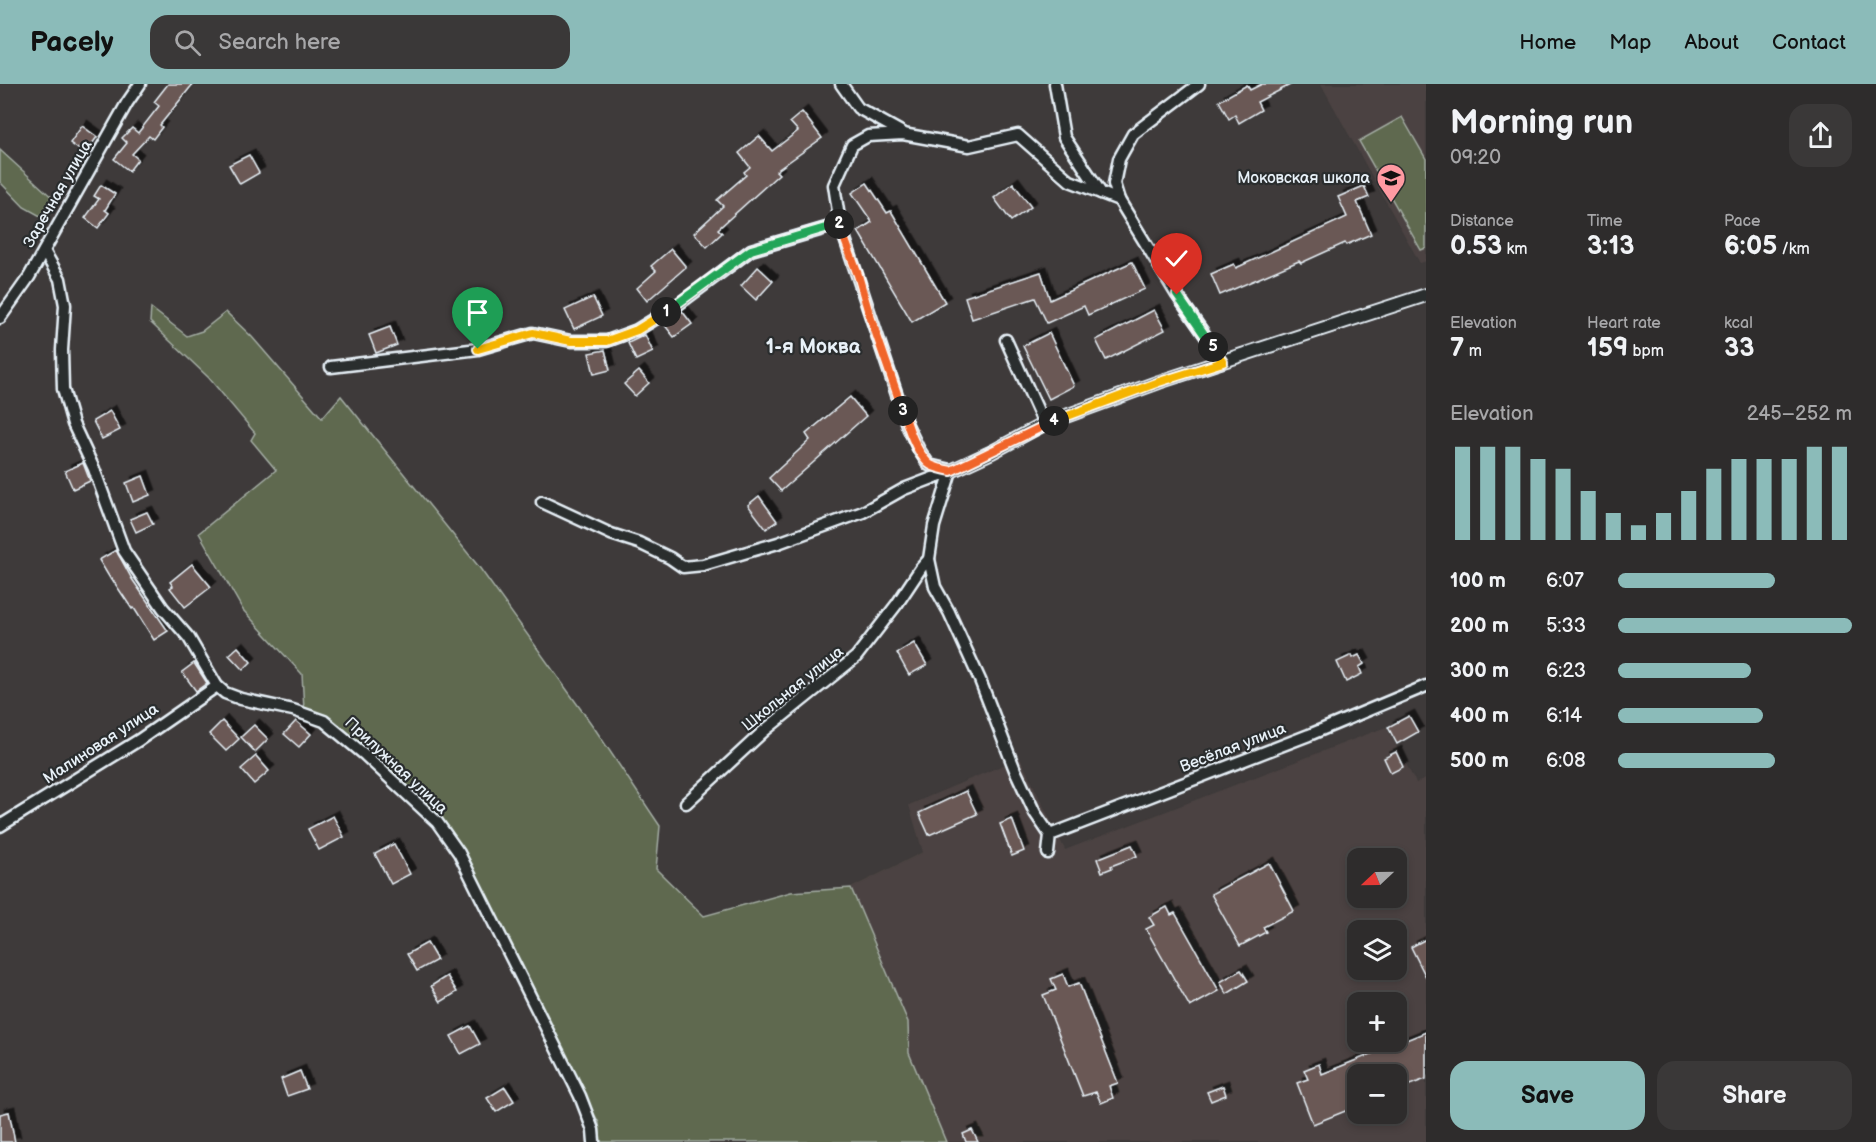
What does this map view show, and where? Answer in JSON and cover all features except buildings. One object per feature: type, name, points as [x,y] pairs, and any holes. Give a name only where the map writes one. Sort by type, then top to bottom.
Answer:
[{"type":"street","name":"Заречная улица","points":[[0,318],[29,277],[140,84]]},
{"type":"street","points":[[842,84],[858,108],[903,134]]},
{"type":"street","points":[[1055,84],[1064,137],[1101,193]]},
{"type":"street","points":[[1199,84],[1132,134],[1119,159],[1114,184],[1119,200],[1177,295],[1223,362]]},
{"type":"street","points":[[951,471],[929,465],[907,425],[840,224],[834,185],[852,146],[868,136],[903,134],[969,146],[1018,135],[1070,181],[1119,200]]},
{"type":"street","points":[[332,367],[478,349],[533,333],[571,341],[607,341],[637,330],[676,306],[751,250],[840,224]]},
{"type":"street","points":[[44,251],[60,279],[65,305],[62,350],[63,388],[73,424],[94,469],[124,551],[163,608],[189,638],[217,686]]},
{"type":"street","points":[[542,502],[610,534],[639,543],[683,567],[703,565],[778,543],[863,512],[904,489],[992,452],[1044,424],[1159,382],[1426,296]]},
{"type":"street","points":[[1006,340],[1044,424]]},
{"type":"street","points":[[951,471],[934,526],[929,559],[935,587],[950,612],[1035,813],[1050,835],[1048,853]]},
{"type":"street","name":"Школьная улица","points":[[686,803],[764,730],[856,657],[929,559]]},
{"type":"street","name":"Малиновая улица","points":[[0,826],[139,740],[217,686]]},
{"type":"street","name":"Прилужная улица","points":[[217,686],[225,693],[241,699],[292,710],[324,721],[365,755],[436,822],[459,853],[580,1096],[593,1130],[594,1142]]},
{"type":"street","name":"Весёлая улица","points":[[1050,835],[1309,735],[1426,686]]},
{"type":"shaded area","name":"Моковская школа","points":[[1321,84],[1426,84],[1426,159],[1402,117],[1359,141],[1420,250],[1426,248],[1426,261],[1420,263]]},
{"type":"shaded area","points":[[1386,727],[1416,783],[1426,779],[1426,1142],[946,1142],[909,1053],[908,1022],[851,888],[923,852],[909,805],[1020,758],[1065,850]]},
{"type":"green space","points":[[1402,117],[1426,159],[1426,248],[1421,250],[1359,141]]},
{"type":"green space","points":[[0,150],[56,201],[44,218],[24,207],[0,182]]},
{"type":"green space","points":[[151,308],[187,336],[202,331],[226,312],[252,337],[322,418],[341,396],[479,567],[595,729],[660,826],[656,869],[704,916],[791,892],[851,888],[908,1022],[909,1053],[946,1142],[601,1142],[599,1123],[438,820],[304,710],[302,674],[243,610],[199,533],[276,470],[251,440],[255,433],[209,378],[150,322]]},
{"type":"place","name":"Моковская школа","points":[[1391,204]]},
{"type":"district","name":"1-я Моква","points":[[813,347]]},
{"type":"route","points":[[478,349],[533,333],[571,341],[607,341],[637,330],[676,306],[751,250],[840,224],[907,425],[929,465],[951,471],[1044,424],[1159,382],[1223,362],[1177,295]]}]
